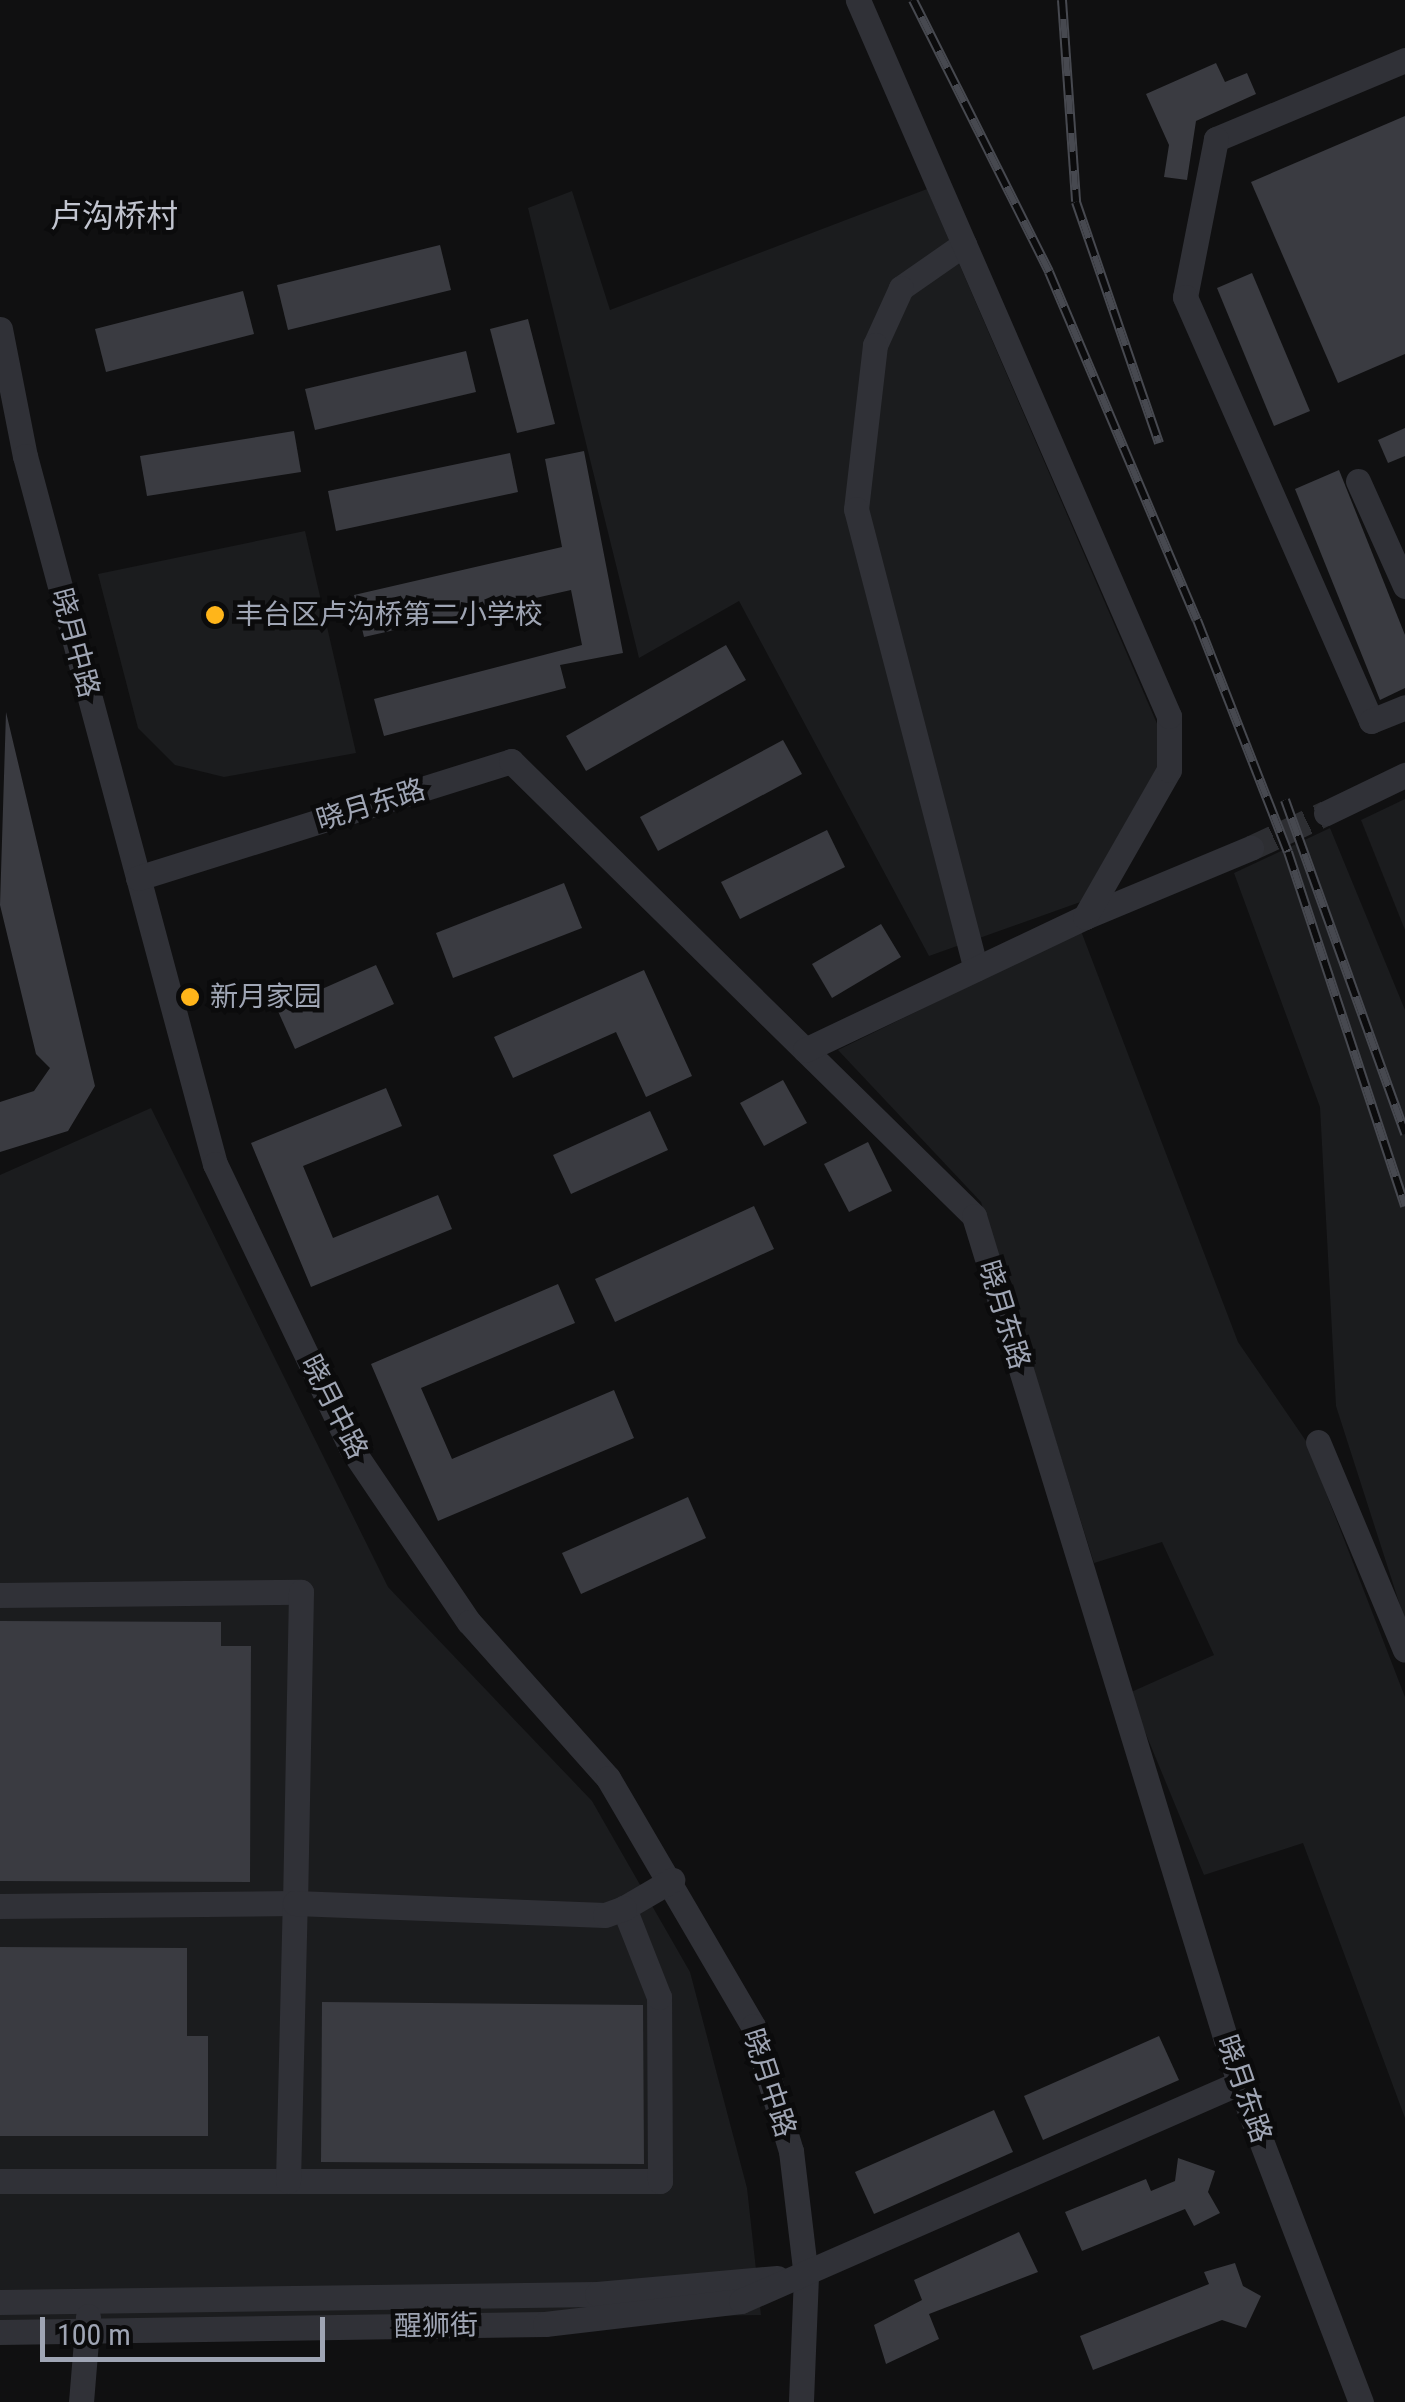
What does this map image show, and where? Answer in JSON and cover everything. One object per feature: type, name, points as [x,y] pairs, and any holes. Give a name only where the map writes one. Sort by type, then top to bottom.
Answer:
[{"type":"street","points":[[858,0],[1169,716],[1169,770],[1086,917]]},
{"type":"street","points":[[1405,60],[1216,138],[1185,297],[1371,721],[1405,706]]},
{"type":"street","points":[[964,244],[901,288],[875,345],[856,509],[976,969]]},
{"type":"street","name":"晓月中路","points":[[0,328],[25,456],[215,1164],[351,1448],[469,1622],[608,1778],[672,1880],[753,2026],[778,2098],[806,2276],[802,2402]]},
{"type":"street","points":[[1358,481],[1395,537],[1405,586]]},
{"type":"street","name":"晓月东路","points":[[138,878],[510,761],[974,1216],[1239,2082],[1361,2402]]},
{"type":"street","points":[[1326,813],[1405,775]]},
{"type":"street","points":[[805,1050],[1086,917],[1251,848]]},
{"type":"street","points":[[1318,1442],[1405,1650]]},
{"type":"street","points":[[0,1595],[301,1592],[288,2181]]},
{"type":"street","points":[[0,1906],[295,1904],[606,1915],[672,1880]]},
{"type":"street","points":[[0,2181],[660,2181],[659,1997],[624,1908]]},
{"type":"street","name":"醒狮街","points":[[0,2332],[598,2321],[742,2301],[1239,2082]]},
{"type":"street","name":"醒狮街","points":[[0,2302],[597,2294],[806,2276]]},
{"type":"street","points":[[81,2402],[89,2301]]},
{"type":"shaded area","points":[[927,189],[1158,726],[1157,775],[1086,900],[929,956],[739,601],[639,658],[528,208],[572,191],[610,310]]},
{"type":"shaded area","name":"丰台区卢沟桥第二小学校","points":[[305,531],[356,753],[224,777],[175,765],[138,728],[98,574]]},
{"type":"shaded area","points":[[1405,799],[1405,930],[1361,820]]},
{"type":"shaded area","points":[[1330,828],[1405,1010],[1405,1621],[1336,1406],[1320,1107],[1234,873]]},
{"type":"shaded area","points":[[1081,931],[1238,1342],[1306,1441],[1405,1697],[1405,2118],[1303,1843],[1204,1875],[1129,1693],[1214,1655],[1162,1542],[1094,1563],[981,1202],[838,1050]]},
{"type":"shaded area","points":[[151,1108],[388,1587],[592,1801],[690,1972],[747,2188],[761,2315],[0,2327],[0,1175]]},
{"type":"building","points":[[1216,63],[1225,82],[1247,73],[1256,94],[1196,121],[1187,180],[1164,177],[1169,145],[1146,94]]},
{"type":"building","points":[[1405,116],[1405,354],[1338,383],[1251,182]]},
{"type":"building","points":[[440,245],[451,290],[288,330],[277,285]]},
{"type":"building","points":[[1252,273],[1310,411],[1274,426],[1217,288]]},
{"type":"building","points":[[243,291],[254,334],[106,372],[95,329]]},
{"type":"building","points":[[528,319],[555,424],[517,433],[490,329]]},
{"type":"building","points":[[466,351],[476,392],[315,430],[305,389]]},
{"type":"building","points":[[1405,428],[1405,456],[1388,463],[1378,440]]},
{"type":"building","points":[[294,431],[301,472],[147,496],[140,456]]},
{"type":"building","points":[[584,451],[623,653],[560,665],[566,688],[384,736],[374,699],[582,645],[571,590],[364,637],[354,595],[562,547],[545,459]]},
{"type":"building","points":[[510,453],[518,492],[336,531],[328,491]]},
{"type":"building","points":[[1339,470],[1405,635],[1405,688],[1380,700],[1295,489]]},
{"type":"building","points":[[726,645],[746,680],[586,771],[566,736]]},
{"type":"building","points":[[6,712],[95,1086],[68,1131],[0,1152],[0,1102],[34,1091],[50,1068],[36,1054],[0,905]]},
{"type":"building","points":[[783,740],[802,774],[658,851],[640,817]]},
{"type":"building","points":[[827,830],[845,867],[740,919],[721,882]]},
{"type":"building","points":[[564,883],[582,928],[453,978],[436,933]]},
{"type":"building","points":[[881,924],[901,957],[832,998],[812,964]]},
{"type":"building","points":[[376,965],[394,1004],[295,1049],[277,1009]]},
{"type":"building","points":[[644,970],[692,1076],[646,1097],[616,1032],[513,1078],[494,1037]]},
{"type":"building","points":[[783,1080],[807,1123],[764,1146],[740,1103]]},
{"type":"building","points":[[386,1088],[402,1126],[303,1166],[333,1238],[438,1195],[452,1229],[311,1287],[251,1143]]},
{"type":"building","points":[[650,1111],[668,1150],[571,1194],[553,1155]]},
{"type":"building","points":[[868,1142],[892,1191],[849,1212],[824,1164]]},
{"type":"building","points":[[754,1206],[774,1249],[615,1322],[595,1279]]},
{"type":"building","points":[[558,1284],[575,1323],[421,1388],[452,1459],[614,1390],[634,1438],[438,1521],[371,1364]]},
{"type":"building","points":[[688,1497],[706,1538],[581,1594],[562,1553]]},
{"type":"building","points":[[0,1621],[221,1622],[221,1646],[251,1646],[250,1882],[0,1881]]},
{"type":"building","points":[[0,1947],[187,1948],[187,2036],[208,2036],[208,2136],[0,2136]]},
{"type":"building","points":[[322,2002],[643,2005],[644,2164],[321,2162]]},
{"type":"building","points":[[1159,2036],[1179,2080],[1043,2140],[1024,2096]]},
{"type":"building","points":[[994,2110],[1013,2152],[874,2214],[855,2172]]},
{"type":"building","points":[[1178,2158],[1215,2171],[1208,2192],[1220,2213],[1194,2226],[1185,2209],[1082,2251],[1065,2212],[1146,2179],[1151,2191],[1175,2181]]},
{"type":"building","points":[[1019,2232],[1038,2272],[929,2314],[939,2339],[886,2364],[874,2325],[922,2300],[914,2280]]},
{"type":"building","points":[[1235,2263],[1243,2286],[1261,2296],[1246,2328],[1222,2320],[1093,2370],[1080,2336],[1209,2284],[1204,2272]]},
{"type":"tunnel","points":[[1251,848],[1326,813]]},
{"type":"railway","points":[[913,0],[1049,272],[1197,620],[1288,852],[1405,1206]]},
{"type":"railway","points":[[1062,0],[1076,202],[1159,443]]},
{"type":"railway","points":[[1285,800],[1405,1134]]},
{"type":"place","name":"丰台区卢沟桥第二小学校","points":[[215,615]]},
{"type":"place","name":"新月家园","points":[[190,997]]},
{"type":"district","name":"卢沟桥村","points":[[114,216]]}]
